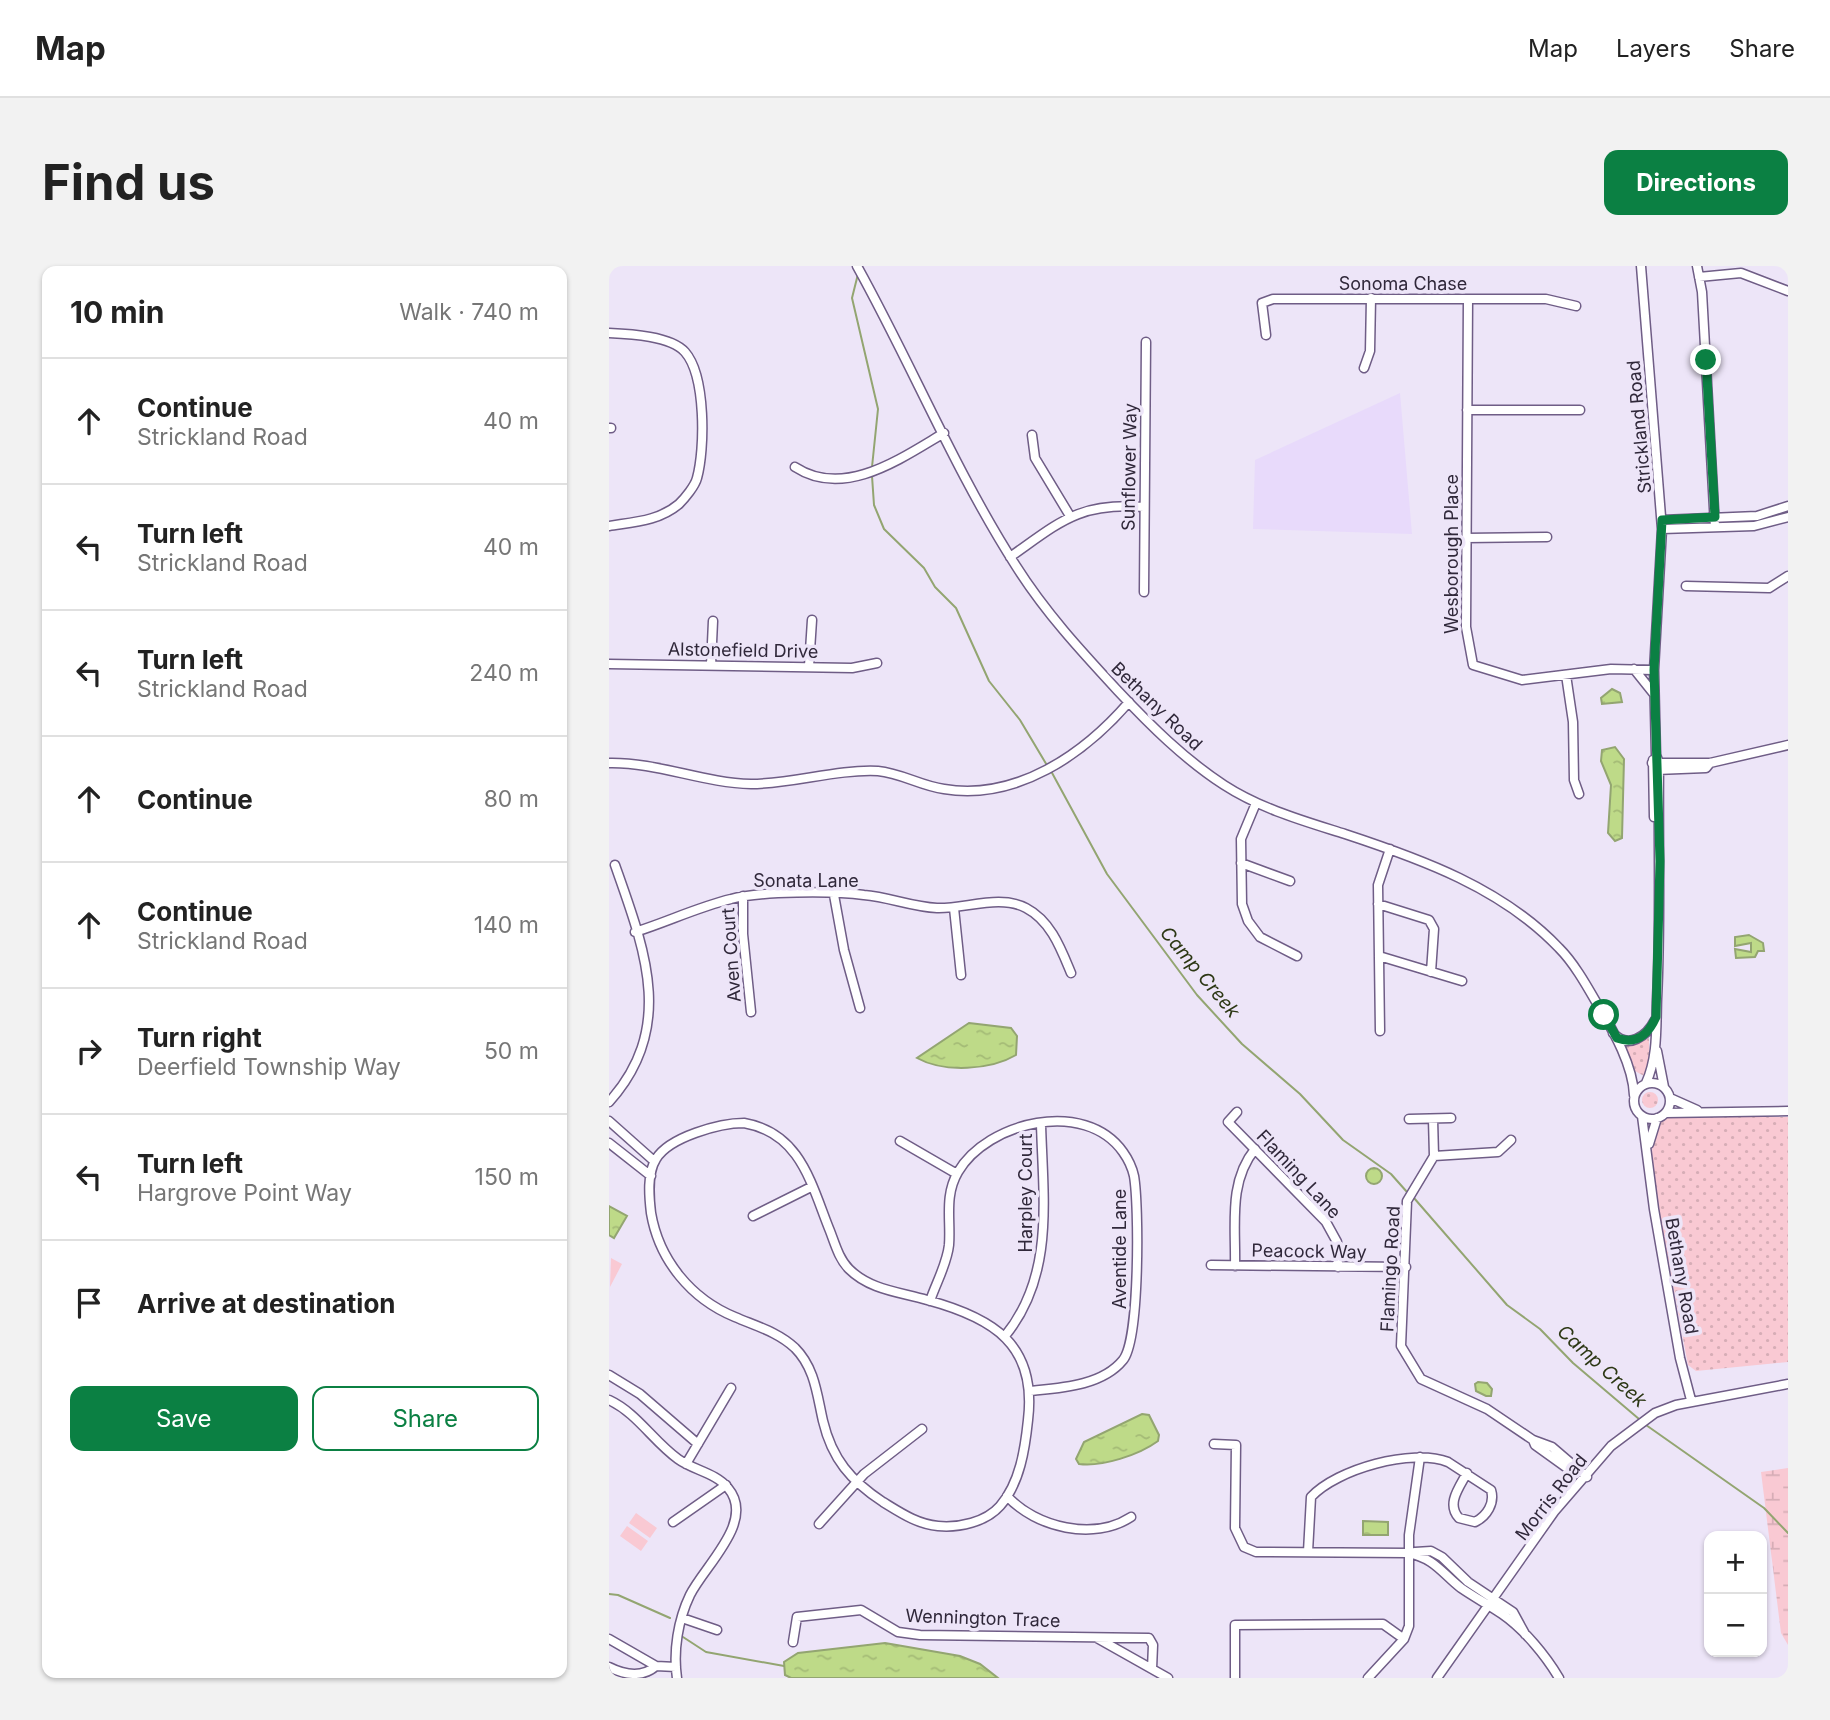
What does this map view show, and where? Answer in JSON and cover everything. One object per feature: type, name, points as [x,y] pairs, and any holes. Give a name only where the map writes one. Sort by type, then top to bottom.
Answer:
[{"type":"street","name":"Bethany Road","points":[[857,266],[1010,557],[1056,622],[1129,702],[1193,764],[1256,803],[1390,849],[1456,875],[1508,906],[1559,948],[1593,997],[1630,1073],[1634,1095]]},
{"type":"street","name":"Strickland Road","points":[[1641,266],[1662,525],[1654,670],[1656,764]]},
{"type":"street","points":[[1697,266],[1715,527]]},
{"type":"street","points":[[1699,277],[1741,273],[1788,291]]},
{"type":"street","points":[[1364,368],[1370,351],[1371,298]]},
{"type":"street","name":"Sonoma Chase","points":[[1266,335],[1262,303],[1273,299],[1553,299],[1576,306]]},
{"type":"street","name":"Wesborough Place","points":[[1468,299],[1466,627],[1473,665],[1514,680],[1634,669],[1654,670]]},
{"type":"street","points":[[609,334],[655,337],[685,352],[699,383],[701,407],[697,480],[680,503],[658,518],[609,526]]},
{"type":"street","name":"Sunflower Way","points":[[1144,592],[1146,342]]},
{"type":"street","points":[[1467,410],[1580,410]]},
{"type":"street","points":[[795,467],[811,477],[835,480],[863,475],[944,433]]},
{"type":"street","points":[[1032,435],[1035,458],[1070,516]]},
{"type":"street","points":[[1010,557],[1070,516],[1105,506],[1144,507]]},
{"type":"street","points":[[1662,525],[1715,517],[1758,516],[1788,506]]},
{"type":"street","points":[[1662,525],[1760,526],[1788,516]]},
{"type":"street","points":[[1466,538],[1547,537]]},
{"type":"street","points":[[1686,586],[1769,588],[1788,576]]},
{"type":"street","points":[[810,666],[812,620]]},
{"type":"street","points":[[711,665],[713,621]]},
{"type":"street","name":"Alstonefield Drive","points":[[609,664],[852,668],[877,663]]},
{"type":"street","points":[[1634,669],[1655,698]]},
{"type":"street","points":[[1566,675],[1573,722],[1574,780],[1579,794]]},
{"type":"street","points":[[609,763],[751,784],[880,771],[945,790],[977,790],[1032,777],[1061,763],[1105,730],[1129,702]]},
{"type":"street","points":[[1655,737],[1663,756],[1683,762]]},
{"type":"street","points":[[1656,764],[1710,763],[1788,745]]},
{"type":"street","points":[[1659,792],[1666,777],[1677,771],[1706,768],[1710,763]]},
{"type":"street","points":[[1656,764],[1677,771]]},
{"type":"street","points":[[1656,764],[1659,792],[1659,869],[1655,1041],[1652,1071],[1634,1095],[1634,1106],[1642,1116],[1657,1118],[1666,1113],[1788,1111]]},
{"type":"street","points":[[1656,764],[1659,869]]},
{"type":"street","points":[[1256,803],[1241,839],[1242,904],[1248,921],[1260,937],[1297,956]]},
{"type":"street","points":[[1380,1031],[1378,885],[1390,849]]},
{"type":"street","points":[[1241,863],[1290,881]]},
{"type":"street","points":[[609,1102],[637,1065],[649,1024],[648,981],[615,865]]},
{"type":"street","name":"Sonata Lane","points":[[635,932],[743,896],[863,894],[905,905],[954,908],[1004,903],[1027,909],[1058,941],[1070,973]]},
{"type":"street","points":[[834,895],[844,950],[860,1008]]},
{"type":"street","name":"Aven Court","points":[[743,896],[743,934],[751,1012]]},
{"type":"street","points":[[1378,904],[1429,920],[1434,929],[1431,972]]},
{"type":"street","points":[[954,908],[961,975]]},
{"type":"street","points":[[1379,956],[1462,981]]},
{"type":"street","points":[[1612,1032],[1623,1040],[1637,1040],[1645,1035],[1656,1017]]},
{"type":"street","points":[[1655,1041],[1664,1087],[1670,1098],[1707,1111]]},
{"type":"street","name":"Bethany Road","points":[[1630,1073],[1644,1084]]},
{"type":"street","points":[[1644,1084],[1664,1087]]},
{"type":"street","points":[[1666,1113],[1670,1098]]},
{"type":"street","name":"Flaming Lane","points":[[1237,1112],[1228,1122],[1326,1222],[1337,1242],[1338,1266]]},
{"type":"street","name":"Bethany Road","points":[[1642,1116],[1680,1358],[1691,1400]]},
{"type":"street","points":[[1409,1119],[1451,1118]]},
{"type":"street","name":"Bethany Road","points":[[1647,1157],[1657,1118]]},
{"type":"street","points":[[1433,1119],[1434,1156],[1498,1152],[1511,1140]]},
{"type":"street","points":[[609,1121],[654,1161]]},
{"type":"street","points":[[722,1124],[744,1124],[769,1129],[787,1142],[799,1158],[842,1261],[849,1269],[872,1285],[953,1308],[1005,1336],[1025,1362],[1030,1391],[1024,1452],[1007,1496],[984,1519],[956,1526],[934,1526],[908,1518],[854,1483],[830,1443],[813,1378],[796,1349],[769,1331],[709,1303],[670,1265],[654,1225],[651,1176],[654,1161],[660,1153],[701,1130],[722,1124]]},
{"type":"street","name":"Aventide Lane","points":[[930,1301],[947,1256],[948,1205],[957,1174],[967,1158],[991,1137],[1011,1128],[1041,1124],[1075,1124],[1095,1130],[1118,1145],[1130,1164],[1136,1193],[1135,1319],[1128,1351],[1109,1373],[1068,1387],[1030,1391]]},
{"type":"street","name":"Harpley Court","points":[[1005,1336],[1027,1305],[1040,1264],[1041,1124]]},
{"type":"street","points":[[900,1141],[957,1174]]},
{"type":"street","points":[[609,1143],[651,1176]]},
{"type":"street","points":[[1235,1266],[1237,1184],[1242,1167],[1255,1149]]},
{"type":"street","name":"Flamingo Road","points":[[1434,1156],[1407,1201],[1401,1346],[1421,1379],[1487,1409],[1533,1440],[1535,1445],[1557,1456],[1567,1468],[1574,1468],[1587,1477]]},
{"type":"street","points":[[753,1216],[811,1187]]},
{"type":"street","name":"Peacock Way","points":[[1211,1265],[1406,1267]]},
{"type":"street","points":[[609,1375],[640,1394],[698,1444]]},
{"type":"street","name":"Morris Road","points":[[1437,1678],[1554,1512],[1611,1446],[1655,1413],[1691,1400],[1788,1384]]},
{"type":"street","points":[[686,1464],[730,1388]]},
{"type":"street","points":[[609,1400],[631,1414],[686,1464],[726,1485],[735,1500],[736,1521],[691,1593],[682,1618],[677,1678]]},
{"type":"street","points":[[819,1524],[854,1483],[922,1429]]},
{"type":"street","points":[[1214,1444],[1235,1445],[1235,1528],[1241,1544],[1256,1552],[1424,1551],[1438,1554],[1507,1617],[1559,1678]]},
{"type":"street","points":[[1368,1678],[1404,1639],[1410,1615],[1408,1553],[1420,1457]]},
{"type":"street","points":[[1308,1552],[1308,1505],[1313,1494],[1367,1467],[1399,1458],[1443,1460],[1487,1485],[1492,1495],[1484,1516],[1471,1522],[1459,1518],[1453,1508],[1454,1499],[1467,1474]]},
{"type":"street","points":[[673,1522],[726,1485]]},
{"type":"street","points":[[1007,1496],[1027,1514],[1067,1527],[1106,1529],[1131,1517]]},
{"type":"street","name":"Wennington Trace","points":[[793,1642],[797,1617],[861,1610],[898,1632],[1133,1637]]},
{"type":"street","points":[[682,1618],[717,1630]]},
{"type":"street","points":[[1235,1678],[1235,1625],[1383,1624],[1404,1639]]},
{"type":"street","points":[[1096,1637],[1168,1678]]},
{"type":"street","points":[[1132,1658],[1129,1643],[1133,1637],[1152,1641],[1152,1669]]},
{"type":"street","points":[[609,1639],[656,1667],[676,1667]]},
{"type":"street","points":[[609,1667],[635,1678],[651,1673],[656,1667]]},
{"type":"shaded area","points":[[1400,393],[1412,534],[1253,529],[1255,460]]},
{"type":"green space","points":[[1649,1038],[1649,1067],[1644,1076],[1635,1071],[1625,1045],[1635,1045]]},
{"type":"green space","points":[[1647,1092],[1653,1092],[1658,1100],[1656,1106],[1647,1108],[1642,1103],[1642,1097]]},
{"type":"green space","points":[[1679,1114],[1758,1114],[1762,1117],[1788,1117],[1788,1362],[1696,1371],[1688,1365],[1656,1194],[1652,1156],[1654,1134],[1661,1120]]},
{"type":"green space","points":[[611,1258],[622,1264],[610,1287]]},
{"type":"green space","points":[[1788,1468],[1788,1645],[1781,1633],[1761,1472]]},
{"type":"green space","points":[[636,1513],[657,1528],[650,1538],[629,1523]]},
{"type":"green space","points":[[627,1526],[648,1541],[641,1551],[620,1536]]},
{"type":"water","points":[[1612,689],[1620,693],[1622,702],[1602,704],[1601,698]]},
{"type":"water","points":[[1615,747],[1624,759],[1622,838],[1615,841],[1608,833],[1611,785],[1601,761],[1602,750]]},
{"type":"water","points":[[1749,935],[1763,943],[1764,951],[1758,951],[1755,957],[1736,958],[1735,949],[1751,952],[1751,943],[1735,946],[1735,937]]},
{"type":"water","points":[[969,1023],[1011,1028],[1017,1036],[1016,1055],[994,1064],[967,1068],[940,1066],[917,1058]]},
{"type":"water","points":[[1374,1168],[1380,1170],[1380,1182],[1374,1184],[1368,1182],[1366,1176],[1368,1170]]},
{"type":"water","points":[[609,1206],[627,1216],[614,1238],[609,1235]]},
{"type":"water","points":[[1487,1383],[1492,1389],[1491,1396],[1476,1391],[1475,1384]]},
{"type":"water","points":[[1142,1414],[1149,1415],[1159,1435],[1158,1441],[1120,1459],[1098,1464],[1079,1464],[1076,1459],[1084,1442]]},
{"type":"water","points":[[1363,1521],[1388,1522],[1388,1535],[1363,1535]]},
{"type":"water","points":[[885,1643],[960,1656],[980,1664],[998,1678],[791,1678],[785,1675],[784,1662],[798,1653]]},
{"type":"waterway","name":"Camp Creek","points":[[858,274],[852,298],[878,409],[872,467]]},
{"type":"waterway","name":"Camp Creek","points":[[872,476],[874,505],[884,529],[924,568],[935,587],[956,608],[989,681],[1020,720],[1048,767]]},
{"type":"waterway","name":"Camp Creek","points":[[1051,771],[1107,874],[1197,995],[1242,1044],[1300,1094],[1343,1140],[1391,1174],[1407,1192]]},
{"type":"waterway","name":"Camp Creek","points":[[1414,1198],[1507,1305],[1540,1329],[1573,1363],[1639,1419]]},
{"type":"waterway","name":"Camp Creek","points":[[1646,1425],[1764,1508],[1788,1533]]},
{"type":"waterway","points":[[609,1594],[618,1595],[670,1618]]},
{"type":"waterway","points":[[683,1637],[706,1652],[784,1666]]},
{"type":"route","points":[[1604,1015],[1612,1032],[1623,1040],[1637,1040],[1645,1035],[1656,1017],[1660,861],[1654,670],[1662,520],[1715,517],[1706,360]]}]
